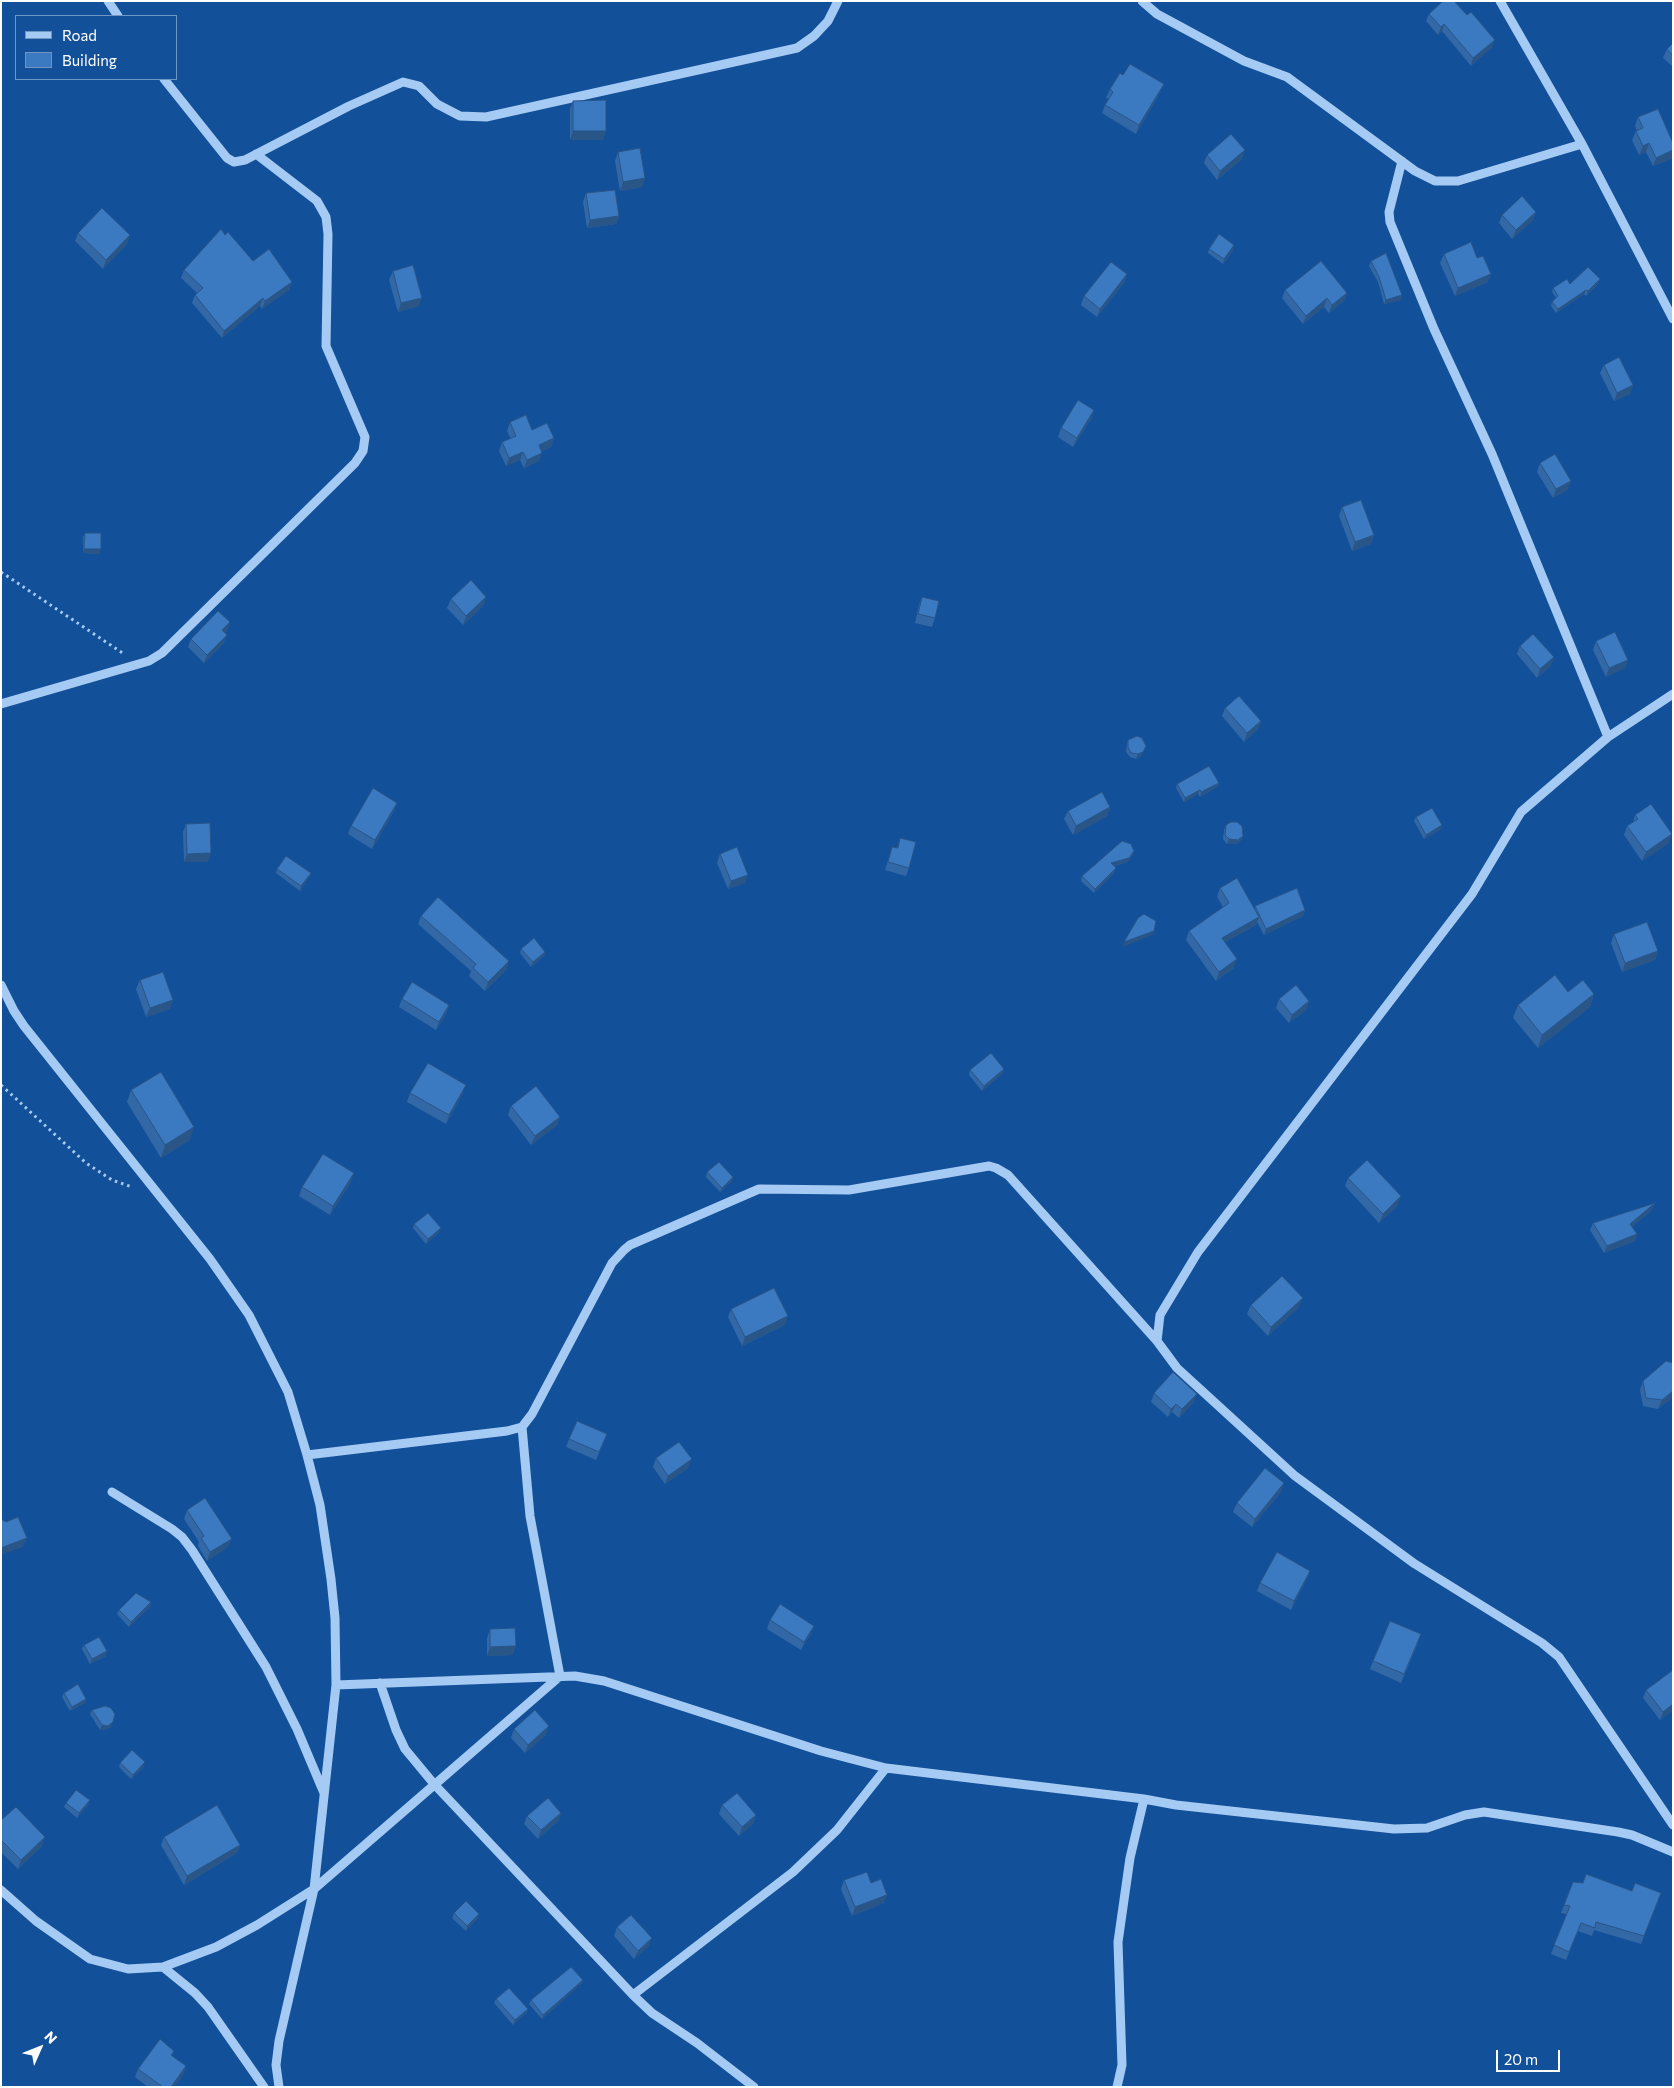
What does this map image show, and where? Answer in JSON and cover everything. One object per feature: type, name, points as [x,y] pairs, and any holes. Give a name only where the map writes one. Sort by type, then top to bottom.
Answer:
[{"type":"street","points":[[108,1],[117,15]]},
{"type":"street","points":[[165,80],[227,158],[234,162],[256,154],[349,106],[403,82],[419,86],[437,104],[460,116],[486,117],[797,48],[814,36],[828,21],[838,1]]},
{"type":"street","points":[[1142,1],[1158,14],[1244,61],[1287,77],[1414,171],[1436,180],[1458,181],[1582,144]]},
{"type":"street","points":[[1500,1],[1582,144],[1673,319]]},
{"type":"street","points":[[1,704],[139,664],[162,653],[355,463],[363,451],[365,437],[326,346],[328,234],[326,217],[316,201],[256,154]]},
{"type":"street","points":[[1402,161],[1389,212],[1390,222],[1434,329],[1492,454],[1608,737]]},
{"type":"street","points":[[1157,1340],[1160,1315],[1198,1252],[1472,894],[1521,812],[1608,737],[1673,694]]},
{"type":"street","points":[[1,986],[24,1026],[210,1259],[249,1315],[288,1392],[320,1505],[335,1618],[336,1685],[314,1889],[278,2041],[276,2065],[279,2087]]},
{"type":"street","points":[[307,1454],[507,1432],[522,1427],[532,1414],[612,1263],[624,1250],[630,1245],[759,1189],[849,1190],[989,1166],[1008,1174],[1157,1340],[1177,1368],[1294,1475],[1415,1564],[1542,1643],[1559,1657],[1673,1825]]},
{"type":"street","points":[[522,1427],[530,1516],[560,1676]]},
{"type":"street","points":[[112,1492],[182,1537],[266,1667],[297,1730],[325,1796]]},
{"type":"street","points":[[336,1685],[560,1676],[604,1681],[812,1748],[886,1768],[1144,1799],[1176,1805],[1394,1828],[1427,1828],[1466,1815],[1484,1812],[1618,1832],[1632,1835],[1673,1852]]},
{"type":"street","points":[[1,1890],[36,1921],[79,1954],[90,1959],[128,1969],[163,1967],[216,1946],[257,1925],[314,1889],[560,1676]]},
{"type":"street","points":[[380,1683],[396,1730],[405,1749],[434,1784],[633,1995],[652,2012],[697,2043],[754,2087]]},
{"type":"street","points":[[633,1995],[793,1872],[837,1830],[886,1768]]},
{"type":"street","points":[[1117,2087],[1122,2065],[1118,1942],[1130,1858],[1144,1799]]},
{"type":"street","points":[[163,1967],[195,1993],[208,2007],[264,2087]]},
{"type":"path","points":[[1,572],[139,664]]},
{"type":"path","points":[[1,1085],[86,1163],[112,1180],[160,1197]]},
{"type":"building","points":[[1443,1],[1454,1],[1467,15],[1471,12],[1495,40],[1473,58],[1444,24],[1441,27],[1429,14]]},
{"type":"building","points":[[1673,43],[1673,56],[1667,49]]},
{"type":"building","points":[[1130,64],[1164,84],[1139,125],[1105,105],[1113,92],[1110,89],[1120,73],[1123,75]]},
{"type":"building","points":[[606,100],[606,131],[573,131],[573,101]]},
{"type":"building","points":[[1658,109],[1673,143],[1673,150],[1656,158],[1649,143],[1643,146],[1636,131],[1643,128],[1638,117]]},
{"type":"building","points":[[1231,134],[1245,150],[1220,171],[1207,155]]},
{"type":"building","points":[[640,148],[645,178],[623,182],[618,152]]},
{"type":"building","points":[[615,190],[619,216],[590,220],[586,193]]},
{"type":"building","points":[[1522,196],[1536,212],[1516,230],[1502,215]]},
{"type":"building","points":[[102,208],[130,235],[106,260],[78,233]]},
{"type":"building","points":[[221,229],[225,235],[228,232],[253,261],[269,249],[292,282],[265,301],[263,298],[224,331],[195,295],[203,288],[184,270]]},
{"type":"building","points":[[1219,234],[1234,245],[1224,259],[1209,249]]},
{"type":"building","points":[[1471,242],[1477,258],[1483,256],[1491,274],[1458,288],[1444,254]]},
{"type":"building","points":[[1386,253],[1402,295],[1386,300],[1379,277],[1371,261]]},
{"type":"building","points":[[1321,261],[1347,293],[1332,305],[1327,298],[1306,316],[1285,290]]},
{"type":"building","points":[[1111,262],[1127,274],[1100,309],[1084,296]]},
{"type":"building","points":[[413,265],[422,298],[401,303],[393,271]]},
{"type":"building","points":[[1588,267],[1600,279],[1588,291],[1586,290],[1558,309],[1552,302],[1558,296],[1553,288],[1567,279],[1570,284]]},
{"type":"building","points":[[1619,357],[1633,385],[1617,393],[1604,365]]},
{"type":"building","points":[[1078,400],[1094,410],[1077,438],[1061,428]]},
{"type":"building","points":[[526,415],[532,430],[547,423],[554,438],[539,445],[542,453],[527,460],[523,452],[509,458],[502,442],[516,436],[510,422]]},
{"type":"building","points":[[1555,454],[1571,481],[1556,489],[1540,463]]},
{"type":"building","points":[[1361,500],[1374,535],[1355,542],[1342,507]]},
{"type":"building","points":[[85,533],[101,533],[101,549],[84,549]]},
{"type":"building","points":[[471,580],[486,597],[466,616],[451,599]]},
{"type":"building","points":[[922,597],[939,601],[935,618],[918,614]]},
{"type":"building","points":[[218,611],[230,622],[222,630],[227,635],[207,655],[191,639]]},
{"type":"building","points":[[1615,632],[1628,660],[1609,668],[1596,641]]},
{"type":"building","points":[[1533,634],[1554,657],[1540,669],[1520,646]]},
{"type":"building","points":[[1239,696],[1261,721],[1247,733],[1225,708]]},
{"type":"building","points":[[1137,736],[1142,738],[1146,746],[1143,752],[1138,754],[1131,753],[1128,747],[1128,740]]},
{"type":"building","points":[[1209,766],[1219,783],[1185,798],[1177,784]]},
{"type":"building","points":[[373,788],[397,803],[375,840],[351,826]]},
{"type":"building","points":[[1102,792],[1110,807],[1076,826],[1068,811]]},
{"type":"building","points":[[1651,804],[1672,834],[1646,852],[1627,826],[1638,819],[1635,815]]},
{"type":"building","points":[[1432,808],[1442,825],[1426,835],[1416,817]]},
{"type":"building","points":[[1231,822],[1237,822],[1242,826],[1243,836],[1238,840],[1229,839],[1225,835],[1226,825]]},
{"type":"building","points":[[210,823],[211,853],[187,854],[186,824]]},
{"type":"building","points":[[900,838],[916,842],[909,868],[888,862],[892,847],[898,848]]},
{"type":"building","points":[[1122,841],[1131,844],[1134,851],[1129,858],[1111,863],[1116,868],[1095,889],[1082,876]]},
{"type":"building","points":[[737,847],[748,875],[731,881],[720,854]]},
{"type":"building","points":[[286,856],[311,873],[301,886],[277,869]]},
{"type":"building","points":[[1237,878],[1259,917],[1222,938],[1237,959],[1219,972],[1189,931],[1229,903],[1220,888]]},
{"type":"building","points":[[1297,888],[1305,910],[1266,929],[1255,906]]},
{"type":"building","points":[[438,897],[509,961],[488,982],[473,968],[476,964],[421,916]]},
{"type":"building","points":[[1144,914],[1156,921],[1154,931],[1124,942],[1138,918]]},
{"type":"building","points":[[1647,922],[1658,951],[1625,963],[1614,934]]},
{"type":"building","points":[[534,938],[545,952],[533,962],[521,949]]},
{"type":"building","points":[[163,972],[173,1000],[150,1008],[140,980]]},
{"type":"building","points":[[1555,975],[1568,992],[1583,980],[1594,994],[1542,1035],[1518,1005]]},
{"type":"building","points":[[412,982],[449,1005],[439,1022],[402,999]]},
{"type":"building","points":[[1296,985],[1309,1001],[1292,1015],[1279,999]]},
{"type":"building","points":[[991,1053],[1004,1069],[984,1086],[970,1070]]},
{"type":"building","points":[[428,1063],[466,1085],[449,1115],[410,1093]]},
{"type":"building","points":[[161,1072],[194,1127],[165,1145],[131,1090]]},
{"type":"building","points":[[536,1086],[560,1117],[535,1136],[511,1106]]},
{"type":"building","points":[[323,1154],[354,1173],[333,1206],[302,1187]]},
{"type":"building","points":[[1367,1160],[1401,1196],[1383,1214],[1348,1178]]},
{"type":"building","points":[[719,1162],[733,1177],[722,1188],[707,1172]]},
{"type":"building","points":[[1655,1203],[1630,1224],[1637,1234],[1607,1246],[1593,1223]]},
{"type":"building","points":[[428,1213],[441,1228],[428,1239],[414,1224]]},
{"type":"building","points":[[1282,1276],[1303,1298],[1271,1327],[1251,1305]]},
{"type":"building","points":[[774,1288],[788,1316],[745,1337],[731,1309]]},
{"type":"building","points":[[1666,1361],[1673,1363],[1673,1391],[1662,1400],[1646,1398],[1643,1381]]},
{"type":"building","points":[[1173,1372],[1197,1394],[1182,1409],[1176,1404],[1171,1409],[1154,1393]]},
{"type":"building","points":[[577,1421],[607,1434],[599,1452],[569,1439]]},
{"type":"building","points":[[679,1442],[692,1459],[668,1476],[656,1458]]},
{"type":"building","points":[[1265,1468],[1284,1483],[1255,1519],[1237,1503]]},
{"type":"building","points":[[205,1498],[232,1539],[210,1552],[201,1538],[204,1536],[187,1510]]},
{"type":"building","points":[[18,1517],[27,1538],[1,1548],[1,1519],[6,1522]]},
{"type":"building","points":[[1277,1552],[1310,1571],[1294,1601],[1260,1583]]},
{"type":"building","points":[[136,1593],[151,1602],[131,1622],[119,1610]]},
{"type":"building","points":[[780,1604],[814,1626],[804,1642],[770,1620]]},
{"type":"building","points":[[1390,1621],[1421,1634],[1404,1674],[1373,1661]]},
{"type":"building","points":[[515,1628],[516,1646],[490,1647],[490,1629]]},
{"type":"building","points":[[99,1637],[107,1651],[92,1659],[84,1645]]},
{"type":"building","points":[[1673,1670],[1673,1704],[1663,1712],[1646,1690]]},
{"type":"building","points":[[78,1684],[86,1699],[72,1707],[64,1693]]},
{"type":"building","points":[[105,1706],[111,1708],[115,1714],[113,1722],[108,1726],[102,1725],[92,1710]]},
{"type":"building","points":[[535,1710],[549,1726],[528,1745],[514,1729]]},
{"type":"building","points":[[132,1750],[145,1762],[133,1775],[120,1763]]},
{"type":"building","points":[[76,1790],[90,1800],[79,1813],[66,1803]]},
{"type":"building","points":[[737,1793],[756,1815],[742,1827],[722,1805]]},
{"type":"building","points":[[548,1798],[561,1813],[541,1830],[527,1816]]},
{"type":"building","points":[[217,1805],[240,1845],[187,1876],[164,1837]]},
{"type":"building","points":[[16,1807],[45,1837],[21,1860],[1,1840],[1,1820]]},
{"type":"building","points":[[867,1872],[871,1883],[881,1879],[887,1895],[855,1907],[844,1880]]},
{"type":"building","points":[[1586,1874],[1632,1891],[1635,1883],[1661,1893],[1644,1936],[1596,1922],[1595,1928],[1581,1923],[1569,1952],[1554,1945],[1570,1906],[1564,1905],[1573,1882],[1583,1883]]},
{"type":"building","points":[[466,1901],[479,1914],[467,1926],[454,1913]]},
{"type":"building","points":[[631,1915],[652,1938],[638,1951],[617,1927]]},
{"type":"building","points":[[571,1967],[583,1980],[543,2015],[531,2000]]},
{"type":"building","points":[[509,1988],[528,2009],[515,2020],[496,1999]]},
{"type":"building","points":[[160,2039],[174,2051],[171,2055],[186,2066],[171,2087],[163,2087],[138,2069]]}]
